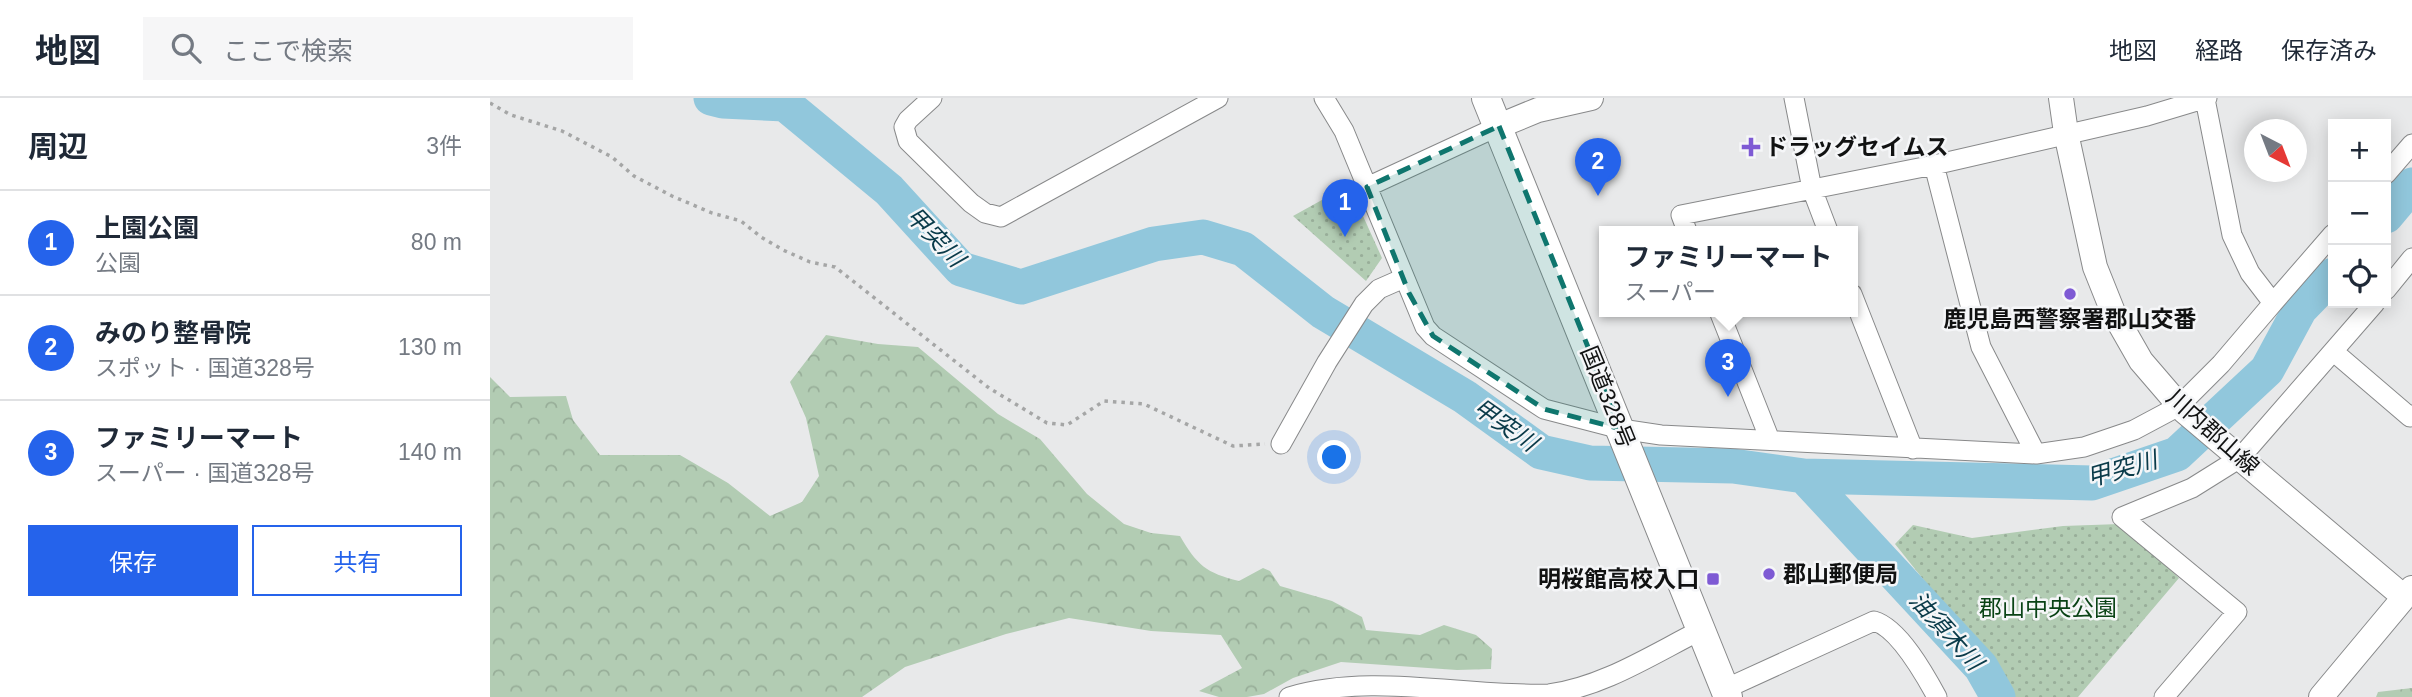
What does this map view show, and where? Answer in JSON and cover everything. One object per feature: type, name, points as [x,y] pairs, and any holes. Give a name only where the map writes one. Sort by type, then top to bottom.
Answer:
[{"type":"highway","name":"国道328号","points":[[1486,98],[1726,693]]},
{"type":"main road","points":[[1499,126],[1538,110],[1591,98]]},
{"type":"main road","name":"川内郡山線","points":[[2062,98],[2066,134],[2095,267],[2113,312],[2141,361],[2181,408],[2409,595]]},
{"type":"main road","points":[[2321,697],[2409,595]]},
{"type":"street","points":[[932,98],[904,127],[908,141],[971,203],[985,213],[1001,217],[1218,98]]},
{"type":"street","points":[[1324,98],[1344,131],[1424,327],[1433,336],[1544,409],[1623,434],[2036,454],[2084,447],[2134,430],[2181,408],[2328,240]]},
{"type":"street","points":[[1794,98],[1812,189],[1826,226]]},
{"type":"street","points":[[1685,226],[1681,215],[1934,165],[2147,116],[2206,98],[2232,235],[2250,272],[2273,303]]},
{"type":"street","points":[[1367,187],[1499,126]]},
{"type":"street","points":[[2391,168],[2412,144]]},
{"type":"street","points":[[1934,165],[1981,347],[2036,454]]},
{"type":"street","points":[[2391,284],[2412,258]]},
{"type":"street","points":[[1281,444],[1327,362],[1364,304],[1379,289],[1404,278]]},
{"type":"street","points":[[2164,697],[2237,612],[2122,517],[2192,488],[2236,455],[2334,352],[2371,308]]},
{"type":"street","points":[[1858,309],[1913,449]]},
{"type":"street","points":[[1721,317],[1770,440]]},
{"type":"street","points":[[2334,352],[2410,417],[2412,415]]},
{"type":"street","points":[[1726,693],[1874,621],[1884,625],[1898,639],[1925,675],[1937,697]]},
{"type":"street","points":[[1289,697],[1344,687],[1515,696],[1550,694],[1581,687],[1603,678],[1701,631]]},
{"type":"path","points":[[490,103],[511,116],[562,131],[612,157],[634,176],[672,196],[741,221],[761,237],[810,262],[835,267],[989,388],[1047,423],[1067,425],[1104,401],[1144,404],[1233,446],[1281,444]]},
{"type":"highlighted area","points":[[1499,126],[1621,429],[1544,409],[1433,336],[1409,293],[1367,187]]},
{"type":"green space","points":[[1349,185],[1382,258],[1366,281],[1293,216]]},
{"type":"green space","points":[[826,335],[878,344],[918,347],[998,414],[1040,439],[1087,494],[1124,524],[1151,533],[1180,536],[1197,561],[1210,571],[1239,581],[1263,568],[1270,571],[1280,586],[1332,601],[1362,617],[1366,630],[1420,635],[1444,625],[1476,635],[1492,649],[1491,669],[1457,670],[1341,662],[1293,678],[1264,694],[1219,697],[1199,691],[1242,668],[1221,635],[1151,631],[1069,618],[1006,634],[905,667],[862,697],[490,697],[490,377],[510,397],[566,396],[573,420],[600,455],[680,455],[728,483],[770,516],[802,502],[819,476],[806,418],[790,382]]},
{"type":"green space","name":"郡山中央公園","points":[[2120,524],[2179,578],[2078,697],[2012,697],[2010,688],[1895,544],[1913,525],[1972,538],[2063,526]]},
{"type":"green space","points":[[2412,688],[2412,697],[2376,697],[2378,692]]},
{"type":"waterway","name":"甲突川","points":[[711,98],[785,104],[889,190],[961,269],[1021,287],[1154,244],[1203,237],[1243,249],[1323,312],[1465,397],[1541,452],[1590,463],[1733,466],[1804,476],[2092,483],[2177,454],[2267,370],[2300,309],[2328,280]]},
{"type":"waterway","name":"甲突川","points":[[2391,210],[2412,185]]},
{"type":"waterway","name":"油須木川","points":[[1804,476],[1981,667],[1998,697]]},
{"type":"place","name":"ドラッグセイムス","points":[[1751,147]]},
{"type":"place","name":"みのり整骨院","points":[[1598,196]]},
{"type":"place","name":"上園公園","points":[[1345,237]]},
{"type":"place","name":"鹿児島西警察署郡山交番","points":[[2070,294]]},
{"type":"place","name":"ファミリーマート","points":[[1728,397]]},
{"type":"place","name":"郡山郵便局","points":[[1769,574]]},
{"type":"place","name":"明桜館高校入口","points":[[1713,579]]}]
